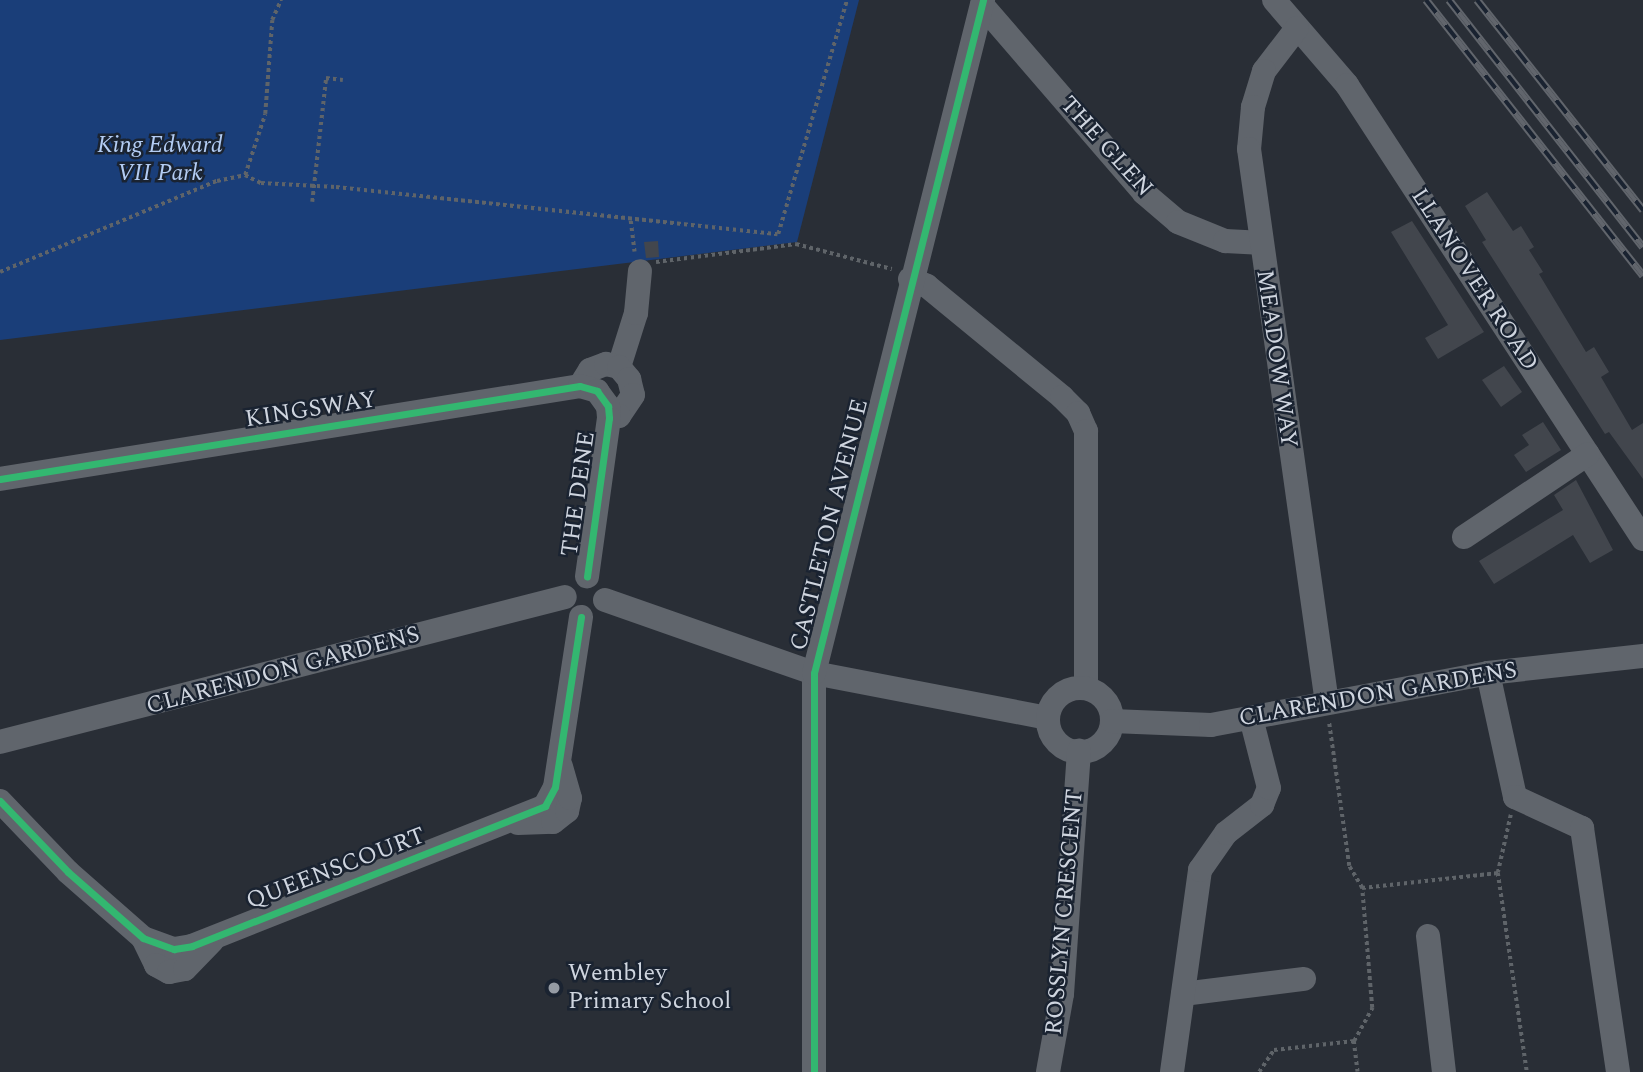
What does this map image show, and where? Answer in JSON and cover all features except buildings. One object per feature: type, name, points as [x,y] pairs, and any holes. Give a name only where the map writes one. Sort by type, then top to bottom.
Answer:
[{"type":"street","name":"LLANOVER ROAD","points":[[1274,0],[1347,85],[1643,539]]},
{"type":"street","name":"THE GLEN","points":[[982,2],[1152,200],[1178,222],[1225,241],[1259,243]]},
{"type":"street","name":"CASTLETON AVENUE","points":[[814,1072],[814,673],[910,277],[982,2]]},
{"type":"street","name":"MEADOW WAY","points":[[1297,27],[1264,71],[1253,107],[1249,149],[1259,243],[1327,702]]},
{"type":"street","points":[[610,418],[608,406],[597,391],[580,386],[590,370],[606,364],[619,367],[636,313],[638,268]]},
{"type":"street","points":[[910,277],[927,286],[1062,397],[1078,413],[1086,431],[1086,688]]},
{"type":"street","name":"THE DENE","points":[[587,576],[610,418],[619,416],[633,395],[629,379],[619,367]]},
{"type":"street","name":"KINGSWAY","points":[[0,479],[580,386]]},
{"type":"street","points":[[1464,537],[1588,454]]},
{"type":"street","points":[[587,576],[600,583],[605,600],[598,612],[581,617],[569,610],[565,597],[571,582],[587,576]]},
{"type":"street","name":"CLARENDON GARDENS","points":[[0,742],[565,597]]},
{"type":"street","points":[[605,600],[814,673],[1048,718]]},
{"type":"street","name":"QUEENSCOURT","points":[[0,801],[68,872],[143,938],[156,965],[169,972],[185,969],[217,937],[510,822],[551,799],[581,617]]},
{"type":"street","name":"CLARENDON GARDENS","points":[[1112,721],[1211,725],[1488,673],[1643,656]]},
{"type":"street","points":[[1488,673],[1515,797],[1582,828],[1618,1072]]},
{"type":"street","points":[[1086,688],[1104,699],[1112,721],[1104,741],[1079,751],[1058,743],[1048,718],[1057,698],[1086,688]]},
{"type":"street","points":[[1172,1072],[1200,870],[1226,833],[1262,805],[1269,788],[1251,718]]},
{"type":"street","name":"ROSSLYN CRESCENT","points":[[1048,1072],[1062,994],[1079,751]]},
{"type":"street","points":[[1428,936],[1444,1072]]},
{"type":"street","points":[[1183,994],[1304,979]]},
{"type":"path","points":[[245,175],[265,114],[272,20],[281,0]]},
{"type":"path","points":[[782,246],[778,234],[847,0]]},
{"type":"path","points":[[312,202],[326,78],[343,80]]},
{"type":"path","points":[[0,272],[217,181],[245,175],[261,183],[778,234]]},
{"type":"path","points":[[631,221],[638,268],[796,244],[910,277]]},
{"type":"path","points":[[1327,702],[1349,866],[1362,888],[1372,1007],[1354,1041],[1358,1072]]},
{"type":"path","points":[[1515,797],[1498,873],[1527,1072]]},
{"type":"path","points":[[1362,888],[1498,873]]},
{"type":"path","points":[[1259,1072],[1274,1050],[1354,1041]]},
{"type":"green space","name":"King Edward VII Park","points":[[0,0],[859,0],[797,242],[0,340]]},
{"type":"railway","points":[[1426,0],[1643,276]]},
{"type":"railway","points":[[1449,0],[1643,247]]},
{"type":"railway","points":[[1477,0],[1643,210]]},
{"type":"cycle path","points":[[814,1072],[814,673],[983,0]]},
{"type":"cycle path","points":[[0,479],[580,386],[597,391],[608,406],[609,418],[587,576]]},
{"type":"cycle path","points":[[0,801],[68,872],[143,938],[174,949],[192,946],[545,806],[555,787],[581,617]]},
{"type":"place","name":"Wembley Primary School","points":[[554,988]]}]
